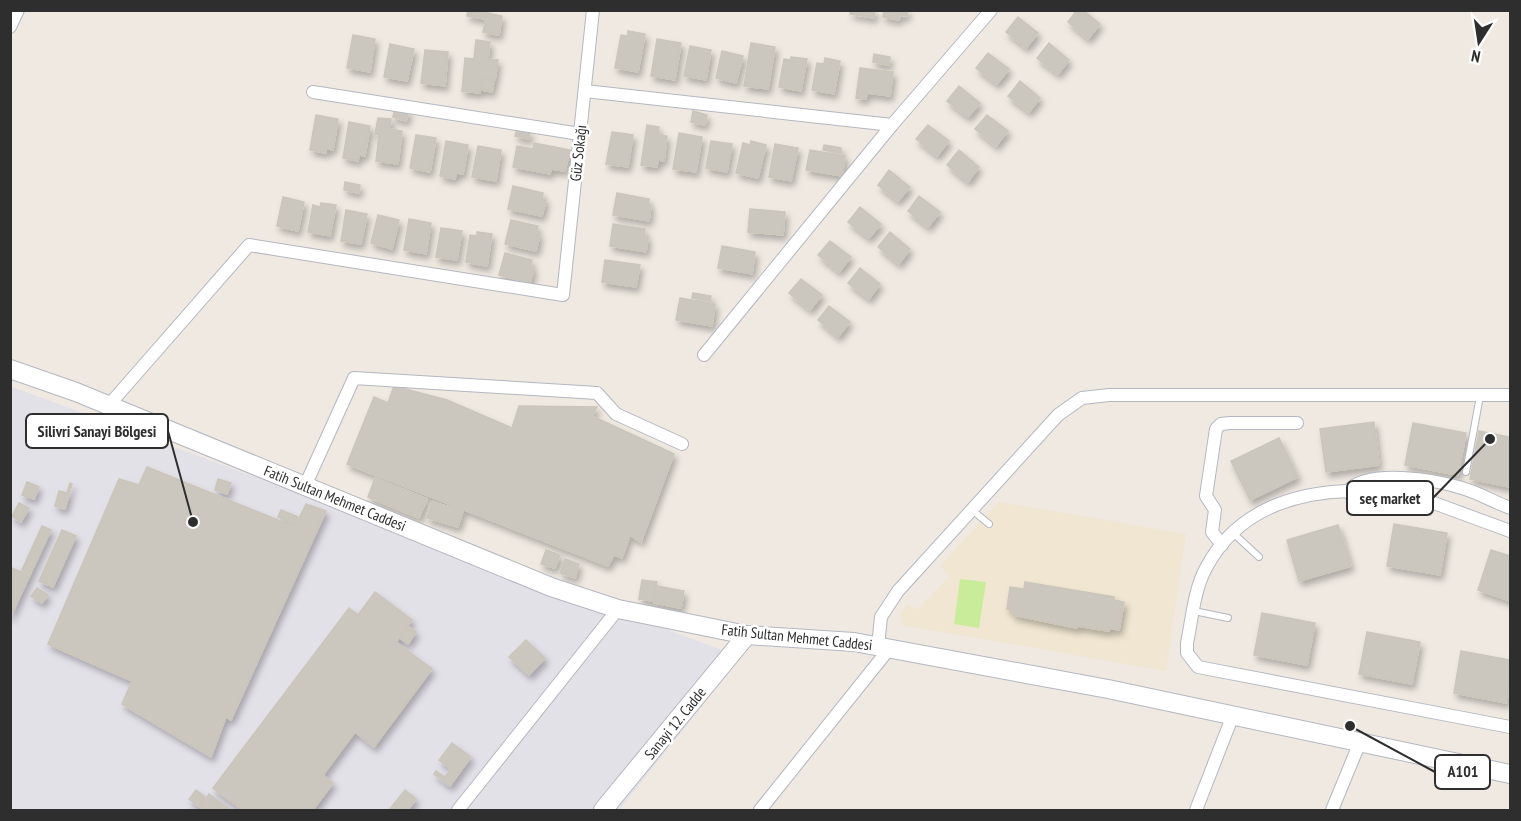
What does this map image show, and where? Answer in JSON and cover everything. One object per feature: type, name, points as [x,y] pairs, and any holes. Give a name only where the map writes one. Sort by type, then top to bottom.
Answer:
[{"type":"main road","name":"Fatih Sultan Mehmet Caddesi","points":[[10,369],[109,405],[551,587],[618,609],[747,635],[854,642],[884,647],[1108,689],[1510,774]]},
{"type":"main road","name":"Sanayi 12. Cadde","points":[[603,810],[747,635]]},
{"type":"street","points":[[10,27],[18,10]]},
{"type":"street","name":"Güz Sokağı","points":[[109,405],[249,245],[563,295],[593,10]]},
{"type":"street","points":[[704,355],[892,125],[991,10]]},
{"type":"street","points":[[585,91],[892,125]]},
{"type":"street","points":[[314,92],[580,134]]},
{"type":"street","points":[[305,486],[354,378],[597,393],[616,414],[682,444]]},
{"type":"street","points":[[760,810],[884,647],[881,617],[898,591],[1058,416],[1082,398],[1109,395],[1510,395]]},
{"type":"street","points":[[1222,545],[1212,532],[1215,510],[1206,496],[1216,429],[1221,424],[1230,423],[1297,423]]},
{"type":"street","points":[[1510,508],[1462,488],[1420,480],[1372,478],[1353,485],[1348,491],[1315,492],[1280,502],[1233,533],[1206,568],[1194,611],[1187,653],[1198,667],[1510,727]]},
{"type":"street","points":[[1348,491],[1353,498],[1399,499],[1434,503],[1510,531]]},
{"type":"street","points":[[458,810],[618,609]]},
{"type":"street","points":[[1196,810],[1233,715]]},
{"type":"street","points":[[1332,810],[1360,742]]},
{"type":"lane","points":[[1466,472],[1480,395]]},
{"type":"lane","points":[[972,510],[989,524]]},
{"type":"lane","points":[[1233,533],[1259,557]]},
{"type":"lane","points":[[1194,611],[1228,618]]},
{"type":"shaded area","points":[[10,386],[741,657],[619,810],[11,810]]},
{"type":"shaded area","points":[[999,502],[1186,534],[1166,671],[902,625],[900,614],[908,604],[917,610],[950,576],[940,566]]},
{"type":"green space","points":[[960,579],[986,582],[979,628],[954,624]]},
{"type":"building","points":[[468,10],[487,10],[485,19],[467,16]]},
{"type":"building","points":[[851,10],[875,10],[874,18],[850,14]]},
{"type":"building","points":[[884,10],[908,10],[907,16],[900,15],[899,20],[883,17]]},
{"type":"building","points":[[1077,10],[1083,10],[1100,24],[1088,39],[1068,22]]},
{"type":"building","points":[[487,13],[502,16],[499,35],[483,32]]},
{"type":"building","points":[[1018,17],[1038,33],[1026,48],[1006,32]]},
{"type":"building","points":[[628,31],[645,34],[638,72],[615,68],[621,35],[628,36]]},
{"type":"building","points":[[353,35],[375,39],[370,72],[347,68]]},
{"type":"building","points":[[657,39],[681,43],[675,80],[651,76]]},
{"type":"building","points":[[476,40],[490,42],[488,59],[498,60],[495,80],[482,78],[480,93],[462,91],[465,58],[474,59]]},
{"type":"building","points":[[751,43],[775,47],[768,89],[744,86]]},
{"type":"building","points":[[1049,43],[1069,60],[1058,74],[1037,58]]},
{"type":"building","points":[[390,44],[414,49],[407,81],[384,77]]},
{"type":"building","points":[[690,46],[711,50],[706,80],[684,76]]},
{"type":"building","points":[[425,50],[448,52],[445,86],[421,83]]},
{"type":"building","points":[[722,51],[743,56],[736,83],[716,78]]},
{"type":"building","points":[[988,53],[1009,69],[997,84],[976,68]]},
{"type":"building","points":[[874,54],[890,57],[889,65],[873,62]]},
{"type":"building","points":[[791,57],[807,59],[801,91],[779,87],[784,59],[791,60]]},
{"type":"building","points":[[825,58],[840,61],[834,94],[812,90],[817,63],[824,64]]},
{"type":"building","points":[[860,68],[893,72],[890,96],[867,93],[866,99],[856,98]]},
{"type":"building","points":[[483,79],[494,81],[492,92],[481,90]]},
{"type":"building","points":[[1020,81],[1040,98],[1029,112],[1008,96]]},
{"type":"building","points":[[959,86],[980,103],[968,117],[947,101]]},
{"type":"building","points":[[395,108],[409,111],[406,121],[393,117]]},
{"type":"building","points":[[693,111],[707,115],[705,125],[691,122]]},
{"type":"building","points":[[316,115],[338,119],[333,150],[326,148],[326,153],[310,150]]},
{"type":"building","points":[[987,115],[1008,131],[996,146],[975,129]]},
{"type":"building","points":[[378,118],[391,119],[390,129],[402,131],[398,164],[376,161],[379,135],[375,134]]},
{"type":"building","points":[[349,122],[370,126],[365,156],[359,155],[358,161],[343,158]]},
{"type":"building","points":[[647,125],[659,127],[658,134],[667,136],[664,161],[658,160],[657,167],[641,165]]},
{"type":"building","points":[[928,125],[949,141],[937,156],[916,139]]},
{"type":"building","points":[[517,129],[530,132],[529,139],[515,136]]},
{"type":"building","points":[[612,132],[633,135],[628,167],[606,164]]},
{"type":"building","points":[[679,133],[702,137],[696,172],[673,169]]},
{"type":"building","points":[[416,135],[436,138],[430,172],[410,168]]},
{"type":"building","points":[[446,141],[468,145],[463,174],[456,173],[455,179],[440,176]]},
{"type":"building","points":[[711,141],[732,144],[727,172],[706,168]]},
{"type":"building","points":[[751,141],[766,145],[758,178],[736,173],[743,143],[750,145]]},
{"type":"building","points":[[534,143],[570,150],[565,171],[551,169],[550,174],[513,167],[517,146],[533,149]]},
{"type":"building","points":[[775,144],[798,148],[791,181],[769,177]]},
{"type":"building","points":[[824,145],[841,148],[841,153],[823,150]]},
{"type":"building","points":[[478,146],[501,150],[496,181],[472,177]]},
{"type":"building","points":[[810,150],[845,156],[842,176],[806,170]]},
{"type":"building","points":[[959,150],[979,167],[968,182],[947,165]]},
{"type":"building","points":[[889,170],[910,187],[898,201],[878,185]]},
{"type":"building","points":[[345,182],[360,185],[359,193],[344,190]]},
{"type":"building","points":[[513,186],[543,193],[542,200],[546,200],[542,216],[508,209]]},
{"type":"building","points":[[617,193],[649,199],[648,205],[651,205],[649,221],[613,215]]},
{"type":"building","points":[[919,196],[940,212],[928,227],[908,211]]},
{"type":"building","points":[[283,197],[304,202],[298,231],[277,226]]},
{"type":"building","points":[[321,203],[336,205],[330,236],[308,232],[313,205],[320,207]]},
{"type":"building","points":[[860,207],[881,224],[869,238],[848,222]]},
{"type":"building","points":[[750,209],[785,212],[783,235],[748,232]]},
{"type":"building","points":[[346,210],[367,214],[361,244],[341,241]]},
{"type":"building","points":[[378,215],[399,220],[392,249],[371,243]]},
{"type":"building","points":[[409,219],[431,223],[426,254],[404,250]]},
{"type":"building","points":[[511,220],[538,226],[536,234],[540,235],[536,251],[505,244]]},
{"type":"building","points":[[613,224],[645,229],[644,236],[648,237],[646,252],[610,246]]},
{"type":"building","points":[[441,228],[462,231],[457,260],[436,257]]},
{"type":"building","points":[[477,232],[492,234],[487,266],[466,262],[470,235],[477,236]]},
{"type":"building","points":[[890,232],[910,249],[899,264],[878,247]]},
{"type":"building","points":[[830,241],[851,257],[839,272],[818,255]]},
{"type":"building","points":[[722,246],[755,252],[752,274],[718,268]]},
{"type":"building","points":[[505,253],[532,260],[530,267],[534,268],[530,283],[499,275]]},
{"type":"building","points":[[605,260],[640,265],[636,287],[602,282]]},
{"type":"building","points":[[860,268],[880,284],[869,299],[848,283]]},
{"type":"building","points":[[801,279],[822,295],[810,310],[789,293]]},
{"type":"building","points":[[693,293],[711,296],[710,301],[692,298]]},
{"type":"building","points":[[680,298],[715,304],[712,326],[676,320]]},
{"type":"building","points":[[829,306],[850,322],[838,337],[818,320]]},
{"type":"building","points":[[394,386],[447,400],[512,428],[519,406],[597,407],[592,416],[674,454],[641,542],[630,535],[622,558],[614,555],[608,566],[347,464],[374,397],[388,403]]},
{"type":"building","points":[[1374,422],[1379,465],[1326,472],[1320,429]]},
{"type":"building","points":[[1413,423],[1466,433],[1458,475],[1405,465]]},
{"type":"building","points":[[1479,431],[1510,437],[1510,487],[1470,479]]},
{"type":"building","points":[[1279,438],[1298,477],[1250,500],[1231,461]]},
{"type":"building","points":[[147,467],[295,527],[306,504],[326,511],[231,720],[226,717],[211,757],[122,704],[132,681],[48,644],[119,479],[139,485]]},
{"type":"building","points":[[375,478],[427,499],[419,518],[368,497]]},
{"type":"building","points":[[218,479],[231,483],[227,494],[215,490]]},
{"type":"building","points":[[27,482],[39,487],[34,499],[22,495]]},
{"type":"building","points":[[70,483],[72,484],[65,509],[55,506],[59,491],[67,493]]},
{"type":"building","points":[[432,502],[463,511],[458,527],[427,518]]},
{"type":"building","points":[[19,503],[29,508],[21,522],[12,516]]},
{"type":"building","points":[[281,510],[298,517],[294,525],[278,517]]},
{"type":"building","points":[[1394,524],[1447,533],[1440,575],[1387,566]]},
{"type":"building","points":[[1338,525],[1351,566],[1299,581],[1287,540]]},
{"type":"building","points":[[42,526],[51,530],[10,618],[10,571],[12,568],[21,572]]},
{"type":"building","points":[[62,530],[76,536],[53,587],[39,581]]},
{"type":"building","points":[[546,550],[560,555],[555,568],[541,564]]},
{"type":"building","points":[[1491,550],[1510,556],[1510,601],[1478,590]]},
{"type":"building","points":[[565,559],[579,564],[575,578],[560,573]]},
{"type":"building","points":[[642,580],[657,582],[653,601],[639,599]]},
{"type":"building","points":[[1025,582],[1114,597],[1114,600],[1124,602],[1119,630],[1109,628],[1109,631],[1077,626],[1077,628],[1013,615],[1014,611],[1007,609],[1010,587],[1024,589]]},
{"type":"building","points":[[657,586],[684,591],[681,608],[654,603]]},
{"type":"building","points":[[37,588],[48,595],[42,603],[31,596]]},
{"type":"building","points":[[375,592],[412,620],[396,642],[432,669],[374,747],[355,732],[323,775],[333,783],[313,810],[243,810],[213,788],[349,608],[358,615]]},
{"type":"building","points":[[1262,613],[1315,623],[1307,665],[1254,655]]},
{"type":"building","points":[[408,626],[416,632],[408,644],[400,638]]},
{"type":"building","points":[[1367,632],[1420,642],[1412,684],[1359,674]]},
{"type":"building","points":[[526,640],[545,658],[529,675],[509,657]]},
{"type":"building","points":[[1461,651],[1510,660],[1507,703],[1454,693]]},
{"type":"building","points":[[452,743],[471,757],[450,786],[434,774],[436,771],[445,777],[451,769],[439,760]]},
{"type":"building","points":[[196,790],[205,797],[198,806],[189,799]]},
{"type":"building","points":[[405,790],[416,799],[408,810],[389,810]]},
{"type":"building","points":[[209,794],[231,810],[206,810],[200,807]]},
{"type":"place","name":"seç market","points":[[1490,439]]},
{"type":"place","name":"Silivri Sanayi Bölgesi","points":[[193,522]]},
{"type":"place","name":"A101","points":[[1350,726]]}]
